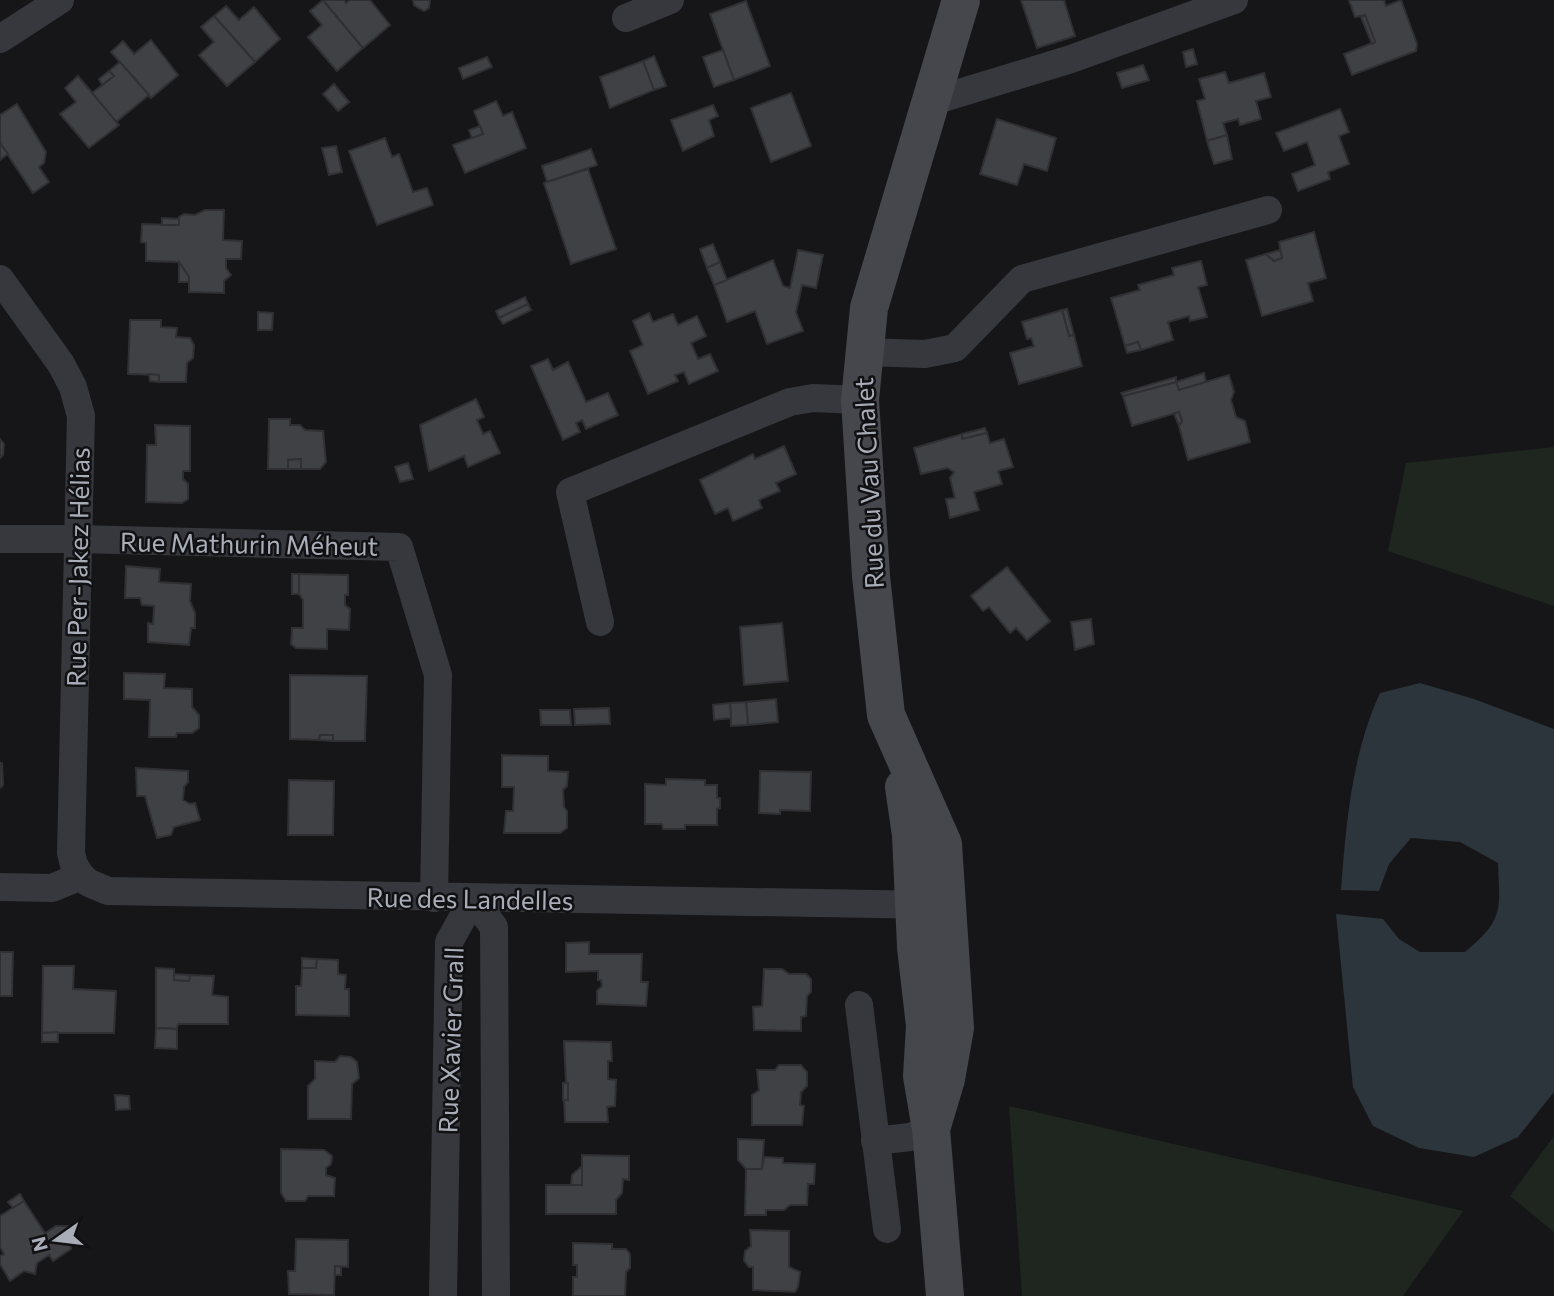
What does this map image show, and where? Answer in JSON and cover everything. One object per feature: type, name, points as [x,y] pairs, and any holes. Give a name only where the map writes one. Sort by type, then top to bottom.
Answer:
[{"type":"street","points":[[0,39],[60,0]]},
{"type":"street","points":[[626,18],[670,0]]},
{"type":"street","name":"Rue du Vau Chalet","points":[[945,1296],[931,1129],[946,1079],[955,1028],[931,905],[943,844],[886,715],[871,576],[860,400],[869,307],[961,0]]},
{"type":"street","points":[[930,102],[1071,59],[1234,0]]},
{"type":"street","points":[[864,352],[925,354],[955,348],[1022,279],[1268,210]]},
{"type":"street","name":"Rue Per-Jakez Hélias","points":[[0,279],[61,364],[74,387],[81,416],[71,853],[81,876]]},
{"type":"street","points":[[600,622],[570,492],[790,402],[813,398],[860,400]]},
{"type":"street","points":[[0,539],[77,539]]},
{"type":"street","name":"Rue Mathurin Méheut","points":[[77,539],[399,547],[439,675],[434,898]]},
{"type":"street","points":[[0,887],[52,888],[81,876]]},
{"type":"street","name":"Rue des Landelles","points":[[81,876],[89,883],[108,891],[931,905]]},
{"type":"street","name":"Rue Xavier Grall","points":[[443,1296],[449,942],[472,898],[494,927],[496,1296]]},
{"type":"street","points":[[859,1005],[887,1229]]},
{"type":"street","points":[[876,1141],[910,1137],[931,1129]]},
{"type":"shaded area","points":[[1554,447],[1554,606],[1388,551],[1406,463]]},
{"type":"shaded area","points":[[1420,683],[1474,699],[1554,729],[1554,1092],[1518,1137],[1474,1157],[1419,1148],[1373,1126],[1353,1087],[1336,914],[1383,919],[1399,939],[1420,952],[1465,952],[1487,931],[1499,904],[1498,863],[1460,842],[1411,838],[1389,864],[1379,891],[1341,890],[1352,789],[1370,716],[1380,693]]},
{"type":"shaded area","points":[[1009,1106],[1463,1211],[1403,1296],[1022,1296]]},
{"type":"shaded area","points":[[1554,1136],[1554,1232],[1510,1196]]},
{"type":"building","points":[[323,0],[363,48],[337,71],[308,37],[322,25],[310,11]]},
{"type":"building","points":[[323,0],[344,0],[346,3],[350,0],[370,0],[390,25],[363,48]]},
{"type":"building","points":[[413,0],[430,0],[429,8],[424,11],[414,5]]},
{"type":"building","points":[[1021,0],[1064,0],[1075,36],[1037,48]]},
{"type":"building","points":[[1349,0],[1384,0],[1386,6],[1401,0],[1417,44],[1416,51],[1352,75],[1344,54],[1375,42],[1365,15],[1355,17]]},
{"type":"building","points":[[746,1],[770,66],[734,80],[710,14]]},
{"type":"building","points":[[226,6],[239,20],[254,7],[280,39],[255,62],[214,16]]},
{"type":"building","points":[[1365,15],[1375,42],[1372,44],[1361,17]]},
{"type":"building","points":[[214,16],[255,62],[227,86],[199,55],[214,42],[201,27]]},
{"type":"building","points":[[151,40],[178,75],[151,98],[111,52],[123,41],[134,54]]},
{"type":"building","points":[[1193,49],[1197,64],[1186,67],[1183,52]]},
{"type":"building","points":[[723,50],[734,80],[714,87],[703,57]]},
{"type":"building","points":[[654,56],[666,86],[654,90],[643,61]]},
{"type":"building","points":[[487,57],[492,67],[463,79],[459,68]]},
{"type":"building","points":[[643,61],[654,90],[610,108],[600,77]]},
{"type":"building","points":[[120,62],[149,95],[116,122],[92,93],[114,76],[109,71]]},
{"type":"building","points":[[1143,65],[1149,80],[1122,88],[1117,73]]},
{"type":"building","points":[[109,71],[114,76],[102,85],[99,79]]},
{"type":"building","points":[[1225,72],[1229,83],[1264,73],[1271,97],[1256,101],[1261,119],[1240,125],[1238,119],[1223,123],[1227,135],[1207,141],[1197,101],[1205,99],[1199,79]]},
{"type":"building","points":[[78,76],[119,125],[89,148],[60,114],[76,102],[65,88]]},
{"type":"building","points":[[334,84],[349,102],[338,111],[323,94]]},
{"type":"building","points":[[791,93],[811,146],[771,162],[751,108]]},
{"type":"building","points":[[496,101],[503,116],[512,112],[526,148],[465,173],[453,145],[483,134],[474,111]]},
{"type":"building","points":[[17,104],[46,152],[44,163],[39,167],[49,182],[33,193],[0,143],[0,115]]},
{"type":"building","points":[[713,105],[718,116],[709,120],[714,136],[683,151],[671,120]]},
{"type":"building","points":[[1340,109],[1349,132],[1339,136],[1349,164],[1328,172],[1330,179],[1298,191],[1292,174],[1315,165],[1307,142],[1284,151],[1276,133]]},
{"type":"building","points":[[997,119],[1056,138],[1047,171],[1024,164],[1017,185],[980,174]]},
{"type":"building","points":[[480,126],[483,134],[472,138],[469,130]]},
{"type":"building","points":[[1227,135],[1232,159],[1214,164],[1207,141]]},
{"type":"building","points":[[385,138],[392,157],[399,154],[413,192],[427,188],[433,205],[377,225],[349,151]]},
{"type":"building","points":[[0,143],[8,154],[0,160]]},
{"type":"building","points":[[336,146],[342,172],[329,175],[322,148]]},
{"type":"building","points":[[591,149],[597,165],[547,182],[542,166]]},
{"type":"building","points":[[588,169],[616,249],[571,264],[544,183]]},
{"type":"building","points":[[205,210],[224,210],[223,240],[242,241],[241,259],[226,259],[226,268],[231,275],[224,281],[224,293],[189,292],[189,277],[179,262],[146,261],[146,243],[141,242],[142,224],[179,225],[179,217],[184,214],[195,215]]},
{"type":"building","points":[[162,218],[179,219],[179,225],[162,225]]},
{"type":"building","points":[[1314,232],[1326,278],[1308,283],[1313,301],[1262,316],[1246,260],[1266,254],[1274,261],[1282,258],[1279,242]]},
{"type":"building","points":[[713,244],[720,262],[707,268],[700,249]]},
{"type":"building","points":[[798,250],[823,255],[816,288],[802,285],[796,312],[803,331],[767,344],[755,311],[727,322],[714,285],[773,260],[783,286],[790,288]]},
{"type":"building","points":[[1280,250],[1282,258],[1274,261],[1266,254]]},
{"type":"building","points":[[1201,261],[1207,285],[1198,287],[1207,317],[1190,321],[1189,316],[1168,322],[1173,340],[1141,350],[1138,342],[1125,346],[1111,298],[1140,290],[1138,285],[1174,275],[1172,268]]},
{"type":"building","points":[[179,262],[189,277],[189,282],[179,282]]},
{"type":"building","points":[[720,262],[727,280],[714,285],[707,268]]},
{"type":"building","points":[[525,297],[528,304],[499,318],[496,311]]},
{"type":"building","points":[[528,304],[531,310],[503,324],[499,318]]},
{"type":"building","points":[[1067,309],[1074,335],[1069,336],[1062,310]]},
{"type":"building","points":[[1062,310],[1069,336],[1074,335],[1082,366],[1019,384],[1010,353],[1034,346],[1031,338],[1027,339],[1022,322]]},
{"type":"building","points":[[258,312],[273,313],[272,330],[258,330]]},
{"type":"building","points":[[649,313],[653,322],[673,314],[678,325],[697,316],[706,336],[691,343],[698,359],[710,354],[718,371],[689,384],[684,372],[675,375],[678,381],[648,394],[630,351],[643,345],[633,321]]},
{"type":"building","points":[[130,320],[161,320],[161,327],[177,328],[176,337],[190,338],[194,345],[193,358],[187,363],[186,382],[159,382],[159,375],[128,374]]},
{"type":"building","points":[[1138,342],[1141,350],[1127,353],[1125,346]]},
{"type":"building","points":[[548,359],[553,370],[568,362],[586,402],[608,393],[618,415],[586,429],[582,420],[576,423],[580,432],[563,440],[531,366]]},
{"type":"building","points":[[1204,373],[1206,382],[1179,390],[1176,382]]},
{"type":"building","points":[[149,374],[159,375],[159,382],[150,381]]},
{"type":"building","points":[[1229,375],[1234,392],[1231,400],[1236,417],[1245,421],[1250,442],[1188,460],[1179,426],[1182,421],[1179,412],[1132,426],[1123,396],[1176,382],[1179,390]]},
{"type":"building","points":[[1176,377],[1176,382],[1123,396],[1121,393]]},
{"type":"building","points":[[476,399],[484,417],[477,420],[483,434],[490,431],[500,453],[468,467],[464,456],[429,471],[420,425]]},
{"type":"building","points":[[1179,412],[1182,421],[1179,426],[1174,414]]},
{"type":"building","points":[[269,419],[290,419],[290,425],[300,425],[305,430],[323,431],[326,462],[320,469],[301,469],[301,459],[288,460],[288,469],[268,469]]},
{"type":"building","points":[[155,425],[190,426],[190,471],[183,471],[183,479],[188,484],[188,499],[182,503],[146,502],[147,445],[156,445]]},
{"type":"building","points":[[985,428],[987,433],[962,439],[962,434]]},
{"type":"building","points":[[987,433],[990,443],[1004,439],[1013,467],[998,471],[1002,484],[974,492],[979,510],[950,518],[946,499],[955,498],[950,478],[954,472],[947,468],[921,474],[914,448],[962,434],[962,439]]},
{"type":"building","points":[[0,439],[4,444],[0,458]]},
{"type":"building","points":[[784,446],[796,474],[776,483],[780,491],[759,500],[762,508],[733,521],[728,508],[715,514],[700,480],[753,454],[755,459]]},
{"type":"building","points":[[301,459],[301,469],[288,469],[288,460]]},
{"type":"building","points":[[408,463],[413,479],[400,482],[395,467]]},
{"type":"building","points":[[126,566],[160,569],[159,582],[191,584],[190,601],[195,613],[195,628],[191,628],[189,645],[148,642],[148,623],[153,624],[154,606],[142,605],[140,598],[125,598]]},
{"type":"building","points":[[1007,567],[1050,621],[1027,640],[1016,628],[1010,633],[989,607],[983,611],[971,596]]},
{"type":"building","points":[[292,574],[299,574],[299,594],[292,594]]},
{"type":"building","points":[[299,574],[348,575],[345,605],[350,609],[349,630],[327,629],[327,649],[296,648],[291,644],[292,628],[303,628]]},
{"type":"building","points":[[1091,619],[1094,644],[1075,650],[1071,622]]},
{"type":"building","points":[[782,623],[788,681],[744,685],[740,627]]},
{"type":"building","points":[[124,673],[165,674],[164,688],[192,689],[192,707],[199,715],[199,728],[192,733],[177,733],[176,737],[149,737],[150,700],[124,699]]},
{"type":"building","points":[[290,675],[367,676],[365,741],[333,741],[333,735],[320,735],[319,740],[290,739]]},
{"type":"building","points":[[776,699],[778,722],[748,725],[746,702]]},
{"type":"building","points":[[746,702],[748,725],[731,726],[730,703]]},
{"type":"building","points":[[730,703],[731,718],[714,720],[713,705]]},
{"type":"building","points":[[609,708],[610,724],[575,725],[574,709]]},
{"type":"building","points":[[540,710],[570,710],[571,725],[541,725]]},
{"type":"building","points":[[320,735],[333,735],[333,741],[319,740]]},
{"type":"building","points":[[502,755],[548,756],[548,771],[568,772],[567,786],[563,790],[567,828],[560,833],[504,833],[506,811],[513,811],[514,787],[502,787]]},
{"type":"building","points":[[0,763],[3,785],[0,788]]},
{"type":"building","points":[[136,768],[188,771],[183,800],[190,804],[195,803],[200,820],[174,827],[171,835],[157,838],[145,796],[137,796]]},
{"type":"building","points":[[760,771],[811,772],[810,811],[780,810],[780,814],[759,813]]},
{"type":"building","points":[[666,779],[705,780],[705,785],[717,785],[720,808],[717,809],[717,825],[685,825],[685,829],[663,829],[662,824],[645,824],[645,784],[666,785]]},
{"type":"building","points":[[289,780],[334,781],[333,835],[288,835]]},
{"type":"building","points":[[589,942],[589,954],[642,954],[641,982],[648,982],[646,1006],[597,1004],[597,991],[602,986],[601,980],[598,980],[598,971],[566,972],[566,943]]},
{"type":"building","points":[[0,952],[13,952],[12,996],[0,996]]},
{"type":"building","points":[[302,958],[317,959],[316,968],[302,968]]},
{"type":"building","points":[[317,959],[338,960],[338,974],[346,975],[345,989],[349,989],[349,1016],[296,1015],[296,986],[301,986],[302,968],[316,968]]},
{"type":"building","points":[[43,966],[74,966],[73,989],[116,991],[114,1033],[42,1033]]},
{"type":"building","points":[[156,968],[174,969],[174,980],[189,981],[190,975],[214,976],[212,995],[228,997],[228,1024],[178,1024],[177,1029],[156,1028]]},
{"type":"building","points":[[764,969],[782,969],[789,974],[806,974],[811,979],[806,1016],[801,1017],[801,1031],[754,1030],[753,1007],[762,1006]]},
{"type":"building","points":[[174,974],[190,975],[189,981],[174,980]]},
{"type":"building","points":[[156,1028],[177,1029],[177,1049],[155,1048]]},
{"type":"building","points":[[58,1032],[58,1042],[42,1042],[42,1033]]},
{"type":"building","points":[[564,1041],[611,1042],[612,1061],[608,1061],[608,1079],[616,1080],[615,1106],[607,1107],[608,1122],[565,1122],[564,1100],[568,1100],[568,1083]]},
{"type":"building","points":[[340,1056],[351,1057],[357,1062],[359,1078],[352,1084],[351,1119],[308,1119],[308,1086],[315,1079],[315,1061],[335,1062]]},
{"type":"building","points":[[779,1065],[801,1065],[807,1072],[807,1086],[801,1092],[800,1105],[804,1106],[802,1125],[752,1125],[752,1095],[759,1090],[757,1070],[775,1070]]},
{"type":"building","points":[[563,1083],[568,1083],[568,1100],[563,1100]]},
{"type":"building","points":[[115,1095],[129,1096],[130,1109],[116,1110]]},
{"type":"building","points":[[738,1139],[764,1140],[762,1169],[746,1169],[738,1160]]},
{"type":"building","points":[[281,1149],[324,1150],[332,1156],[331,1164],[326,1168],[326,1175],[335,1178],[334,1196],[308,1196],[305,1201],[286,1201],[281,1193]]},
{"type":"building","points":[[582,1155],[629,1156],[629,1180],[623,1179],[622,1193],[616,1200],[616,1214],[546,1214],[546,1185],[582,1185]]},
{"type":"building","points":[[764,1157],[783,1158],[783,1163],[815,1164],[814,1184],[808,1184],[807,1205],[790,1205],[784,1210],[766,1210],[766,1215],[745,1215],[746,1169],[762,1169]]},
{"type":"building","points":[[582,1166],[582,1185],[571,1185],[572,1175]]},
{"type":"building","points":[[20,1194],[24,1201],[13,1208],[8,1202]]},
{"type":"building","points":[[24,1201],[45,1233],[56,1226],[68,1226],[71,1249],[53,1261],[49,1255],[37,1263],[35,1274],[24,1271],[10,1281],[0,1264],[0,1256],[4,1254],[0,1247],[0,1216]]},
{"type":"building","points":[[750,1230],[789,1231],[789,1267],[800,1272],[795,1292],[753,1290],[753,1267],[749,1267],[744,1261],[745,1251],[751,1246]]},
{"type":"building","points":[[296,1239],[348,1240],[348,1267],[335,1266],[334,1295],[289,1294],[288,1271],[295,1271]]},
{"type":"building","points":[[573,1243],[612,1244],[612,1249],[626,1249],[630,1254],[630,1268],[626,1272],[625,1296],[573,1296],[573,1277],[577,1277],[577,1265],[573,1265]]},
{"type":"building","points":[[335,1266],[341,1267],[341,1275],[335,1275]]}]
